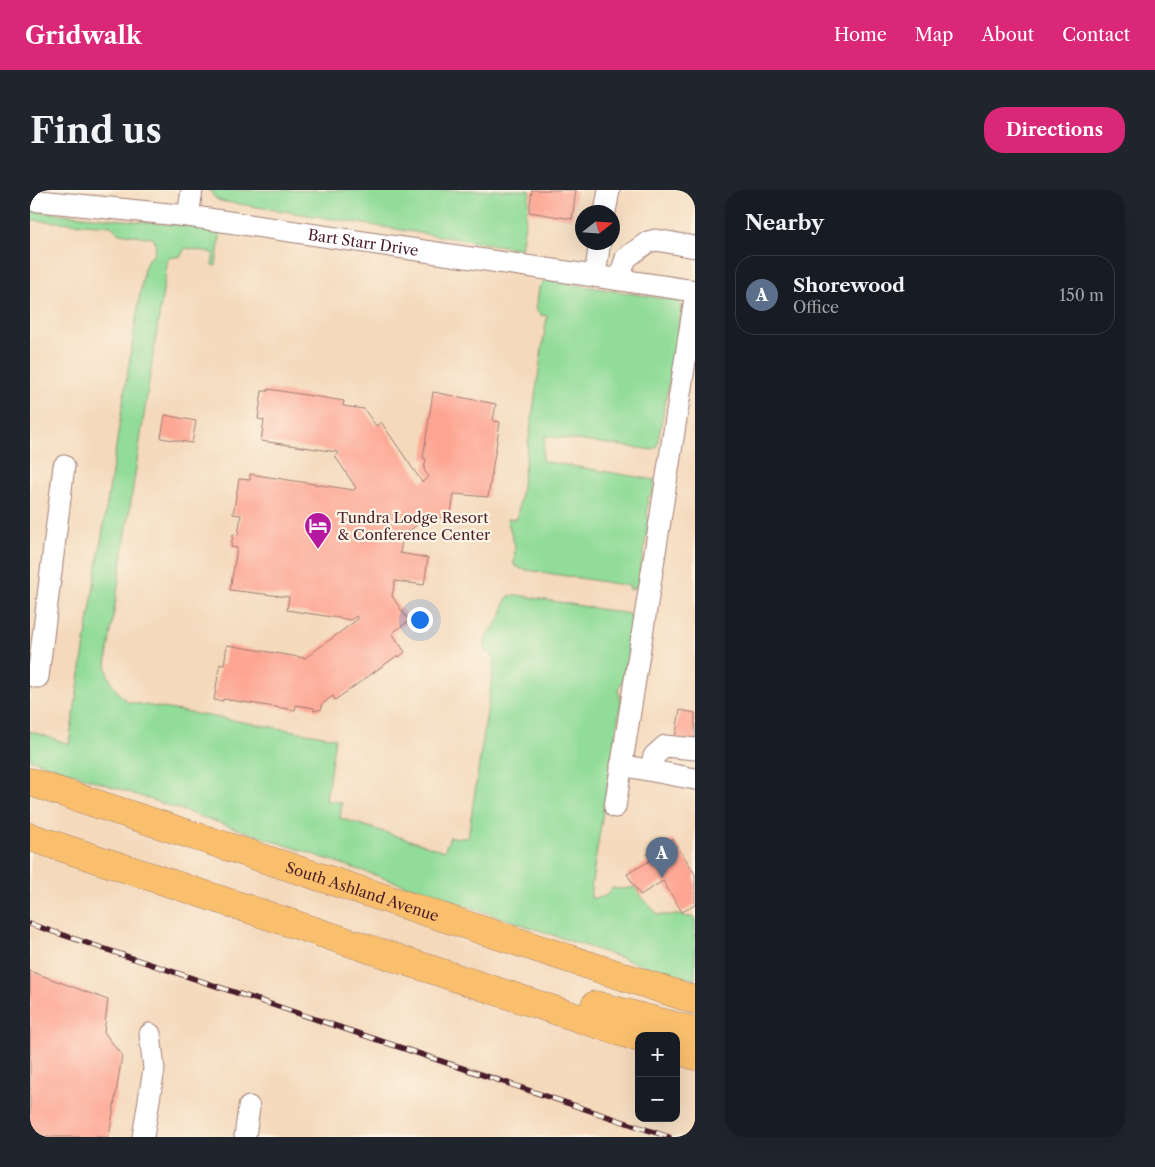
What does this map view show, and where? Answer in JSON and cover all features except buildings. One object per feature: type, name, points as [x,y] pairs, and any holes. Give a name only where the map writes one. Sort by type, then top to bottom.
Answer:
[{"type":"main road","name":"South Ashland Avenue","points":[[30,782],[695,1000]]},
{"type":"main road","points":[[30,837],[635,1037]]},
{"type":"main road","points":[[464,980],[540,991],[695,1031]]},
{"type":"main road","points":[[662,988],[695,989]]},
{"type":"main road","points":[[680,1051],[695,1056]]},
{"type":"street","points":[[188,216],[192,190]]},
{"type":"street","points":[[606,205],[609,190]]},
{"type":"street","name":"Bart Starr Drive","points":[[30,200],[188,216],[695,291]]},
{"type":"street","points":[[619,279],[626,258],[648,242],[656,240],[695,247]]},
{"type":"street","points":[[595,275],[599,250]]},
{"type":"street","points":[[615,807],[695,298]]},
{"type":"street","points":[[30,675],[38,677],[64,466]]},
{"type":"street","points":[[650,770],[654,756],[665,746],[695,749]]},
{"type":"street","points":[[621,765],[695,778]]},
{"type":"street","points":[[143,1137],[154,1069],[150,1034]]},
{"type":"street","points":[[245,1137],[249,1107]]},
{"type":"green space","points":[[209,190],[530,190],[521,249],[220,201]]},
{"type":"green space","points":[[30,211],[219,229],[220,237],[216,266],[212,265],[214,253],[185,248],[181,256],[168,258],[106,664],[110,681],[119,694],[128,702],[335,738],[326,800],[342,803],[340,818],[444,851],[450,837],[468,838],[495,658],[484,650],[486,638],[502,615],[506,599],[509,596],[517,595],[629,614],[632,616],[632,625],[625,676],[618,690],[621,701],[591,887],[591,898],[604,896],[612,888],[635,887],[658,915],[677,915],[695,918],[695,979],[675,976],[30,759],[30,731],[69,744],[144,269],[148,259],[154,255],[156,244],[153,238],[119,233],[111,226],[30,220]]},
{"type":"green space","points":[[546,280],[679,301],[682,310],[657,447],[652,450],[545,436],[542,461],[655,480],[652,495],[648,497],[647,515],[649,519],[638,586],[630,590],[630,586],[521,569],[514,565],[515,546],[507,519],[517,519],[547,316],[540,315],[536,310],[539,287]]},
{"type":"railway","points":[[30,924],[669,1137]]},
{"type":"place","name":"Tundra Lodge Resort & Conference Center","points":[[318,550]]},
{"type":"place","name":"Shorewood","points":[[662,878]]}]
